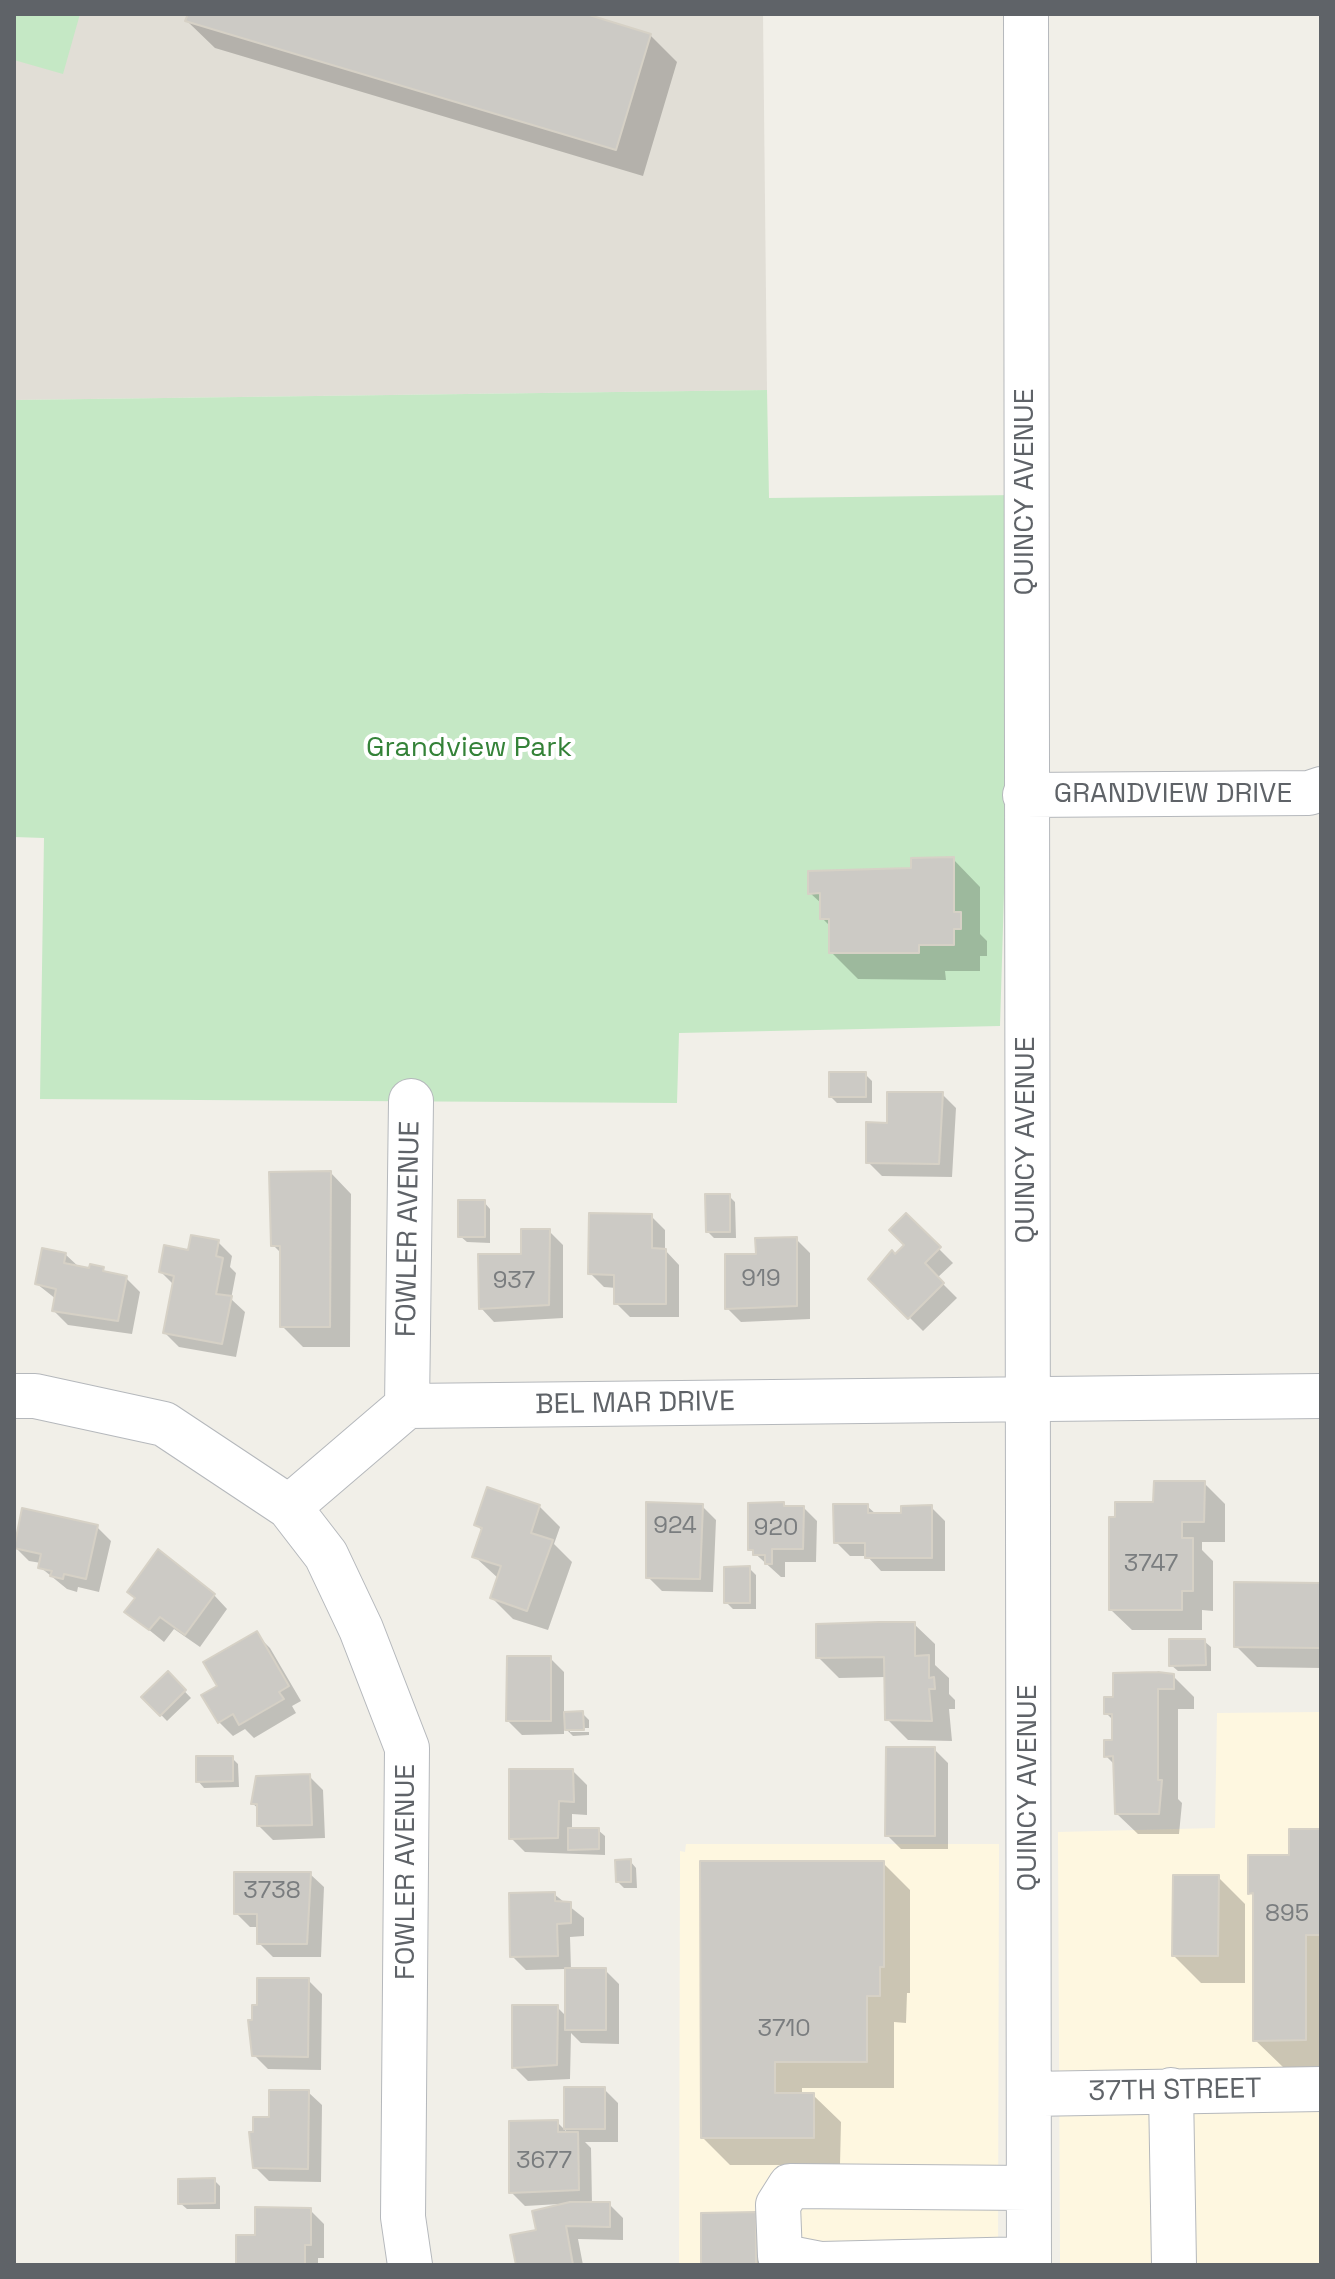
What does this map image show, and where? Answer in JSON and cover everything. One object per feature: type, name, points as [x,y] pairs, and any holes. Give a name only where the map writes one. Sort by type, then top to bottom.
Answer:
[{"type":"street","name":"QUINCY AVENUE","points":[[1026,14],[1029,2262]]},
{"type":"street","name":"GRANDVIEW DRIVE","points":[[1025,795],[1309,793],[1321,789]]},
{"type":"street","name":"FOWLER AVENUE","points":[[407,1406],[411,1101]]},
{"type":"street","points":[[14,1396],[35,1396],[164,1424],[289,1507],[407,1406]]},
{"type":"street","name":"BEL MAR DRIVE","points":[[407,1406],[1321,1396]]},
{"type":"street","name":"FOWLER AVENUE","points":[[289,1507],[326,1555],[361,1629],[407,1748],[403,2217],[410,2265]]},
{"type":"street","name":"37TH STREET","points":[[1029,2094],[1321,2089]]},
{"type":"street","points":[[1171,2090],[1174,2265]]},
{"type":"street","points":[[1028,2188],[790,2186],[778,2205],[780,2256],[821,2264],[1029,2262]]},
{"type":"shaded area","points":[[14,14],[763,14],[767,390],[14,400]]},
{"type":"shaded area","points":[[1321,1712],[1321,2265],[1060,2265],[1058,1832],[1215,1828],[1217,1713]]},
{"type":"shaded area","points":[[686,1844],[999,1844],[998,2265],[679,2265],[680,1851],[685,1852]]},
{"type":"green space","points":[[14,14],[80,14],[63,74],[14,60]]},
{"type":"green space","name":"Grandview Park","points":[[767,390],[769,498],[1016,495],[1000,1026],[679,1033],[677,1103],[40,1099],[44,838],[14,837],[14,400]]},
{"type":"building","points":[[188,14],[586,14],[651,34],[616,150],[185,21]]},
{"type":"building","points":[[954,857],[954,912],[961,912],[961,929],[954,929],[954,945],[919,945],[919,953],[829,953],[829,919],[820,919],[820,893],[808,894],[808,871],[911,868],[911,858]]},
{"type":"building","points":[[829,1072],[866,1072],[866,1097],[829,1097]]},
{"type":"building","points":[[887,1092],[943,1092],[939,1164],[866,1163],[866,1122],[887,1123]]},
{"type":"building","points":[[331,1171],[330,1327],[280,1327],[280,1246],[271,1246],[269,1172]]},
{"type":"building","points":[[705,1194],[730,1194],[730,1232],[706,1232]]},
{"type":"building","points":[[458,1200],[485,1200],[485,1237],[458,1237]]},
{"type":"building","points":[[589,1213],[652,1214],[652,1248],[666,1249],[666,1304],[614,1304],[614,1275],[588,1274]]},
{"type":"building","points":[[906,1213],[941,1247],[925,1263],[944,1283],[908,1319],[868,1279],[892,1250],[895,1254],[904,1245],[889,1230]]},
{"type":"building","points":[[521,1229],[550,1229],[549,1305],[479,1309],[478,1254],[521,1254]]},
{"type":"building","points":[[191,1235],[219,1240],[216,1256],[223,1258],[216,1294],[232,1296],[222,1344],[163,1333],[174,1276],[159,1272],[164,1245],[188,1250]]},
{"type":"building","points":[[797,1237],[797,1306],[725,1309],[725,1254],[756,1254],[755,1238]]},
{"type":"building","points":[[42,1248],[66,1253],[64,1263],[89,1268],[90,1264],[104,1267],[103,1271],[127,1276],[118,1321],[52,1311],[56,1289],[35,1284]]},
{"type":"building","points":[[1154,1481],[1205,1481],[1204,1522],[1182,1522],[1182,1538],[1193,1538],[1193,1591],[1182,1591],[1182,1610],[1109,1610],[1109,1517],[1115,1517],[1115,1502],[1153,1502]]},
{"type":"building","points":[[487,1487],[540,1505],[531,1533],[553,1540],[527,1611],[490,1598],[501,1566],[472,1557],[482,1528],[474,1525]]},
{"type":"building","points":[[646,1502],[703,1504],[700,1579],[646,1578]]},
{"type":"building","points":[[784,1502],[784,1506],[804,1506],[803,1549],[772,1549],[772,1564],[765,1564],[765,1555],[753,1555],[753,1550],[748,1550],[748,1503]]},
{"type":"building","points":[[833,1504],[868,1504],[868,1513],[901,1513],[901,1506],[932,1505],[932,1558],[865,1558],[865,1543],[834,1543]]},
{"type":"building","points":[[22,1508],[98,1525],[86,1579],[64,1574],[63,1579],[50,1576],[52,1571],[38,1568],[41,1554],[14,1548]]},
{"type":"building","points":[[158,1549],[215,1594],[185,1635],[160,1617],[149,1630],[124,1612],[135,1598],[127,1592]]},
{"type":"building","points":[[750,1566],[750,1603],[724,1603],[724,1567]]},
{"type":"building","points":[[1234,1582],[1321,1583],[1321,1648],[1234,1647]]},
{"type":"building","points":[[915,1622],[915,1656],[929,1655],[929,1678],[934,1677],[935,1689],[929,1689],[932,1721],[885,1720],[884,1657],[816,1658],[816,1624]]},
{"type":"building","points":[[257,1631],[289,1686],[279,1692],[284,1699],[239,1725],[233,1714],[218,1723],[201,1695],[217,1686],[203,1662]]},
{"type":"building","points":[[1169,1639],[1205,1639],[1206,1665],[1169,1666]]},
{"type":"building","points":[[507,1656],[551,1656],[551,1721],[506,1721]]},
{"type":"building","points":[[168,1671],[186,1690],[160,1716],[141,1697]]},
{"type":"building","points":[[1113,1673],[1174,1674],[1174,1689],[1158,1689],[1158,1780],[1162,1780],[1159,1814],[1115,1814],[1113,1756],[1104,1757],[1104,1740],[1112,1740],[1112,1714],[1104,1714],[1104,1697],[1113,1697]]},
{"type":"building","points":[[583,1711],[584,1730],[565,1730],[564,1712]]},
{"type":"building","points":[[886,1747],[935,1747],[935,1836],[885,1836]]},
{"type":"building","points":[[196,1756],[233,1756],[233,1781],[196,1782]]},
{"type":"building","points":[[509,1769],[573,1769],[574,1802],[559,1801],[558,1838],[509,1839]]},
{"type":"building","points":[[310,1774],[312,1825],[257,1826],[257,1804],[251,1804],[256,1776]]},
{"type":"building","points":[[568,1828],[599,1828],[599,1849],[568,1850]]},
{"type":"building","points":[[1289,1829],[1321,1829],[1321,1935],[1306,1935],[1306,2040],[1253,2041],[1253,1893],[1248,1894],[1248,1855],[1289,1855]]},
{"type":"building","points":[[631,1859],[631,1882],[616,1882],[615,1860]]},
{"type":"building","points":[[700,1861],[884,1861],[884,1967],[880,1967],[880,1996],[867,1996],[867,2062],[775,2062],[775,2093],[814,2093],[814,2138],[701,2138]]},
{"type":"building","points":[[234,1872],[311,1872],[307,1944],[257,1944],[257,1914],[234,1914]]},
{"type":"building","points":[[1173,1875],[1219,1875],[1218,1956],[1172,1956]]},
{"type":"building","points":[[555,1892],[555,1901],[571,1902],[571,1923],[557,1924],[558,1956],[510,1957],[509,1893]]},
{"type":"building","points":[[565,1968],[606,1968],[606,2030],[565,2030]]},
{"type":"building","points":[[257,1978],[309,1978],[308,2057],[252,2056],[248,2020],[252,2020],[252,2005],[257,2005]]},
{"type":"building","points":[[512,2005],[558,2005],[557,2065],[512,2068]]},
{"type":"building","points":[[564,2087],[605,2087],[605,2129],[564,2129]]},
{"type":"building","points":[[269,2090],[309,2090],[308,2169],[253,2168],[249,2132],[253,2132],[253,2117],[269,2117]]},
{"type":"building","points":[[558,2120],[558,2132],[578,2132],[579,2190],[509,2193],[509,2121]]},
{"type":"building","points":[[215,2178],[215,2203],[178,2204],[178,2179]]},
{"type":"building","points":[[570,2202],[610,2202],[610,2227],[566,2226],[573,2265],[516,2265],[510,2235],[536,2230],[532,2211]]},
{"type":"building","points":[[255,2207],[311,2208],[311,2245],[305,2245],[305,2265],[236,2265],[236,2235],[255,2235]]},
{"type":"building","points":[[756,2212],[756,2265],[701,2265],[701,2213]]}]
